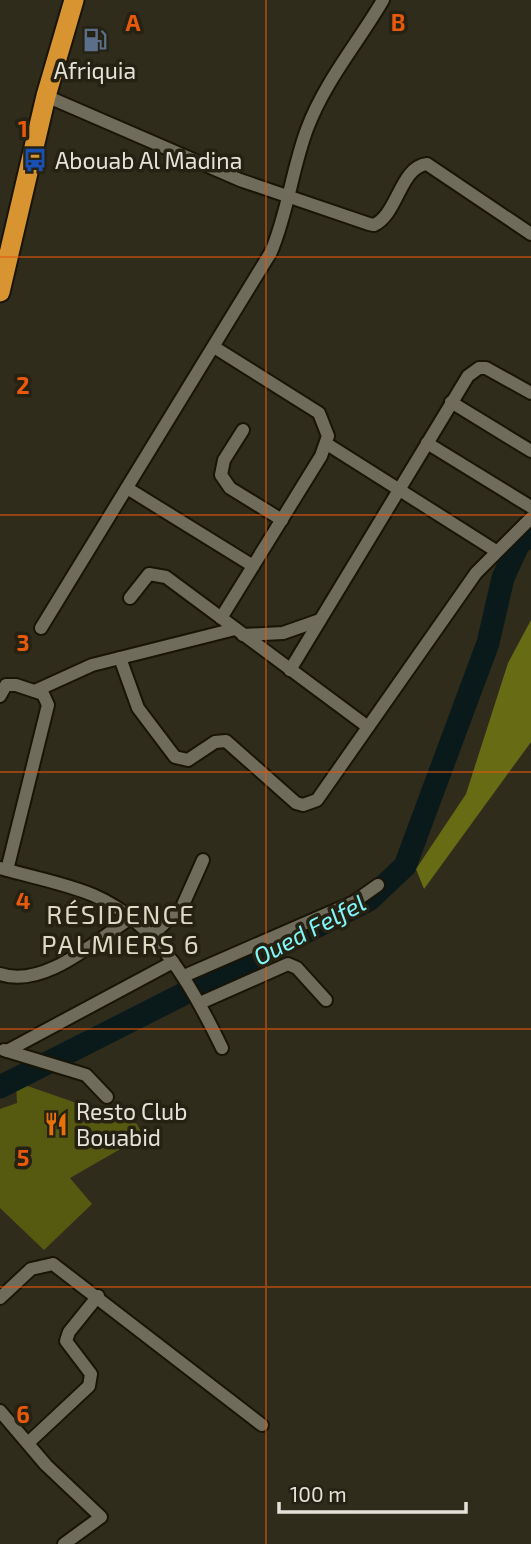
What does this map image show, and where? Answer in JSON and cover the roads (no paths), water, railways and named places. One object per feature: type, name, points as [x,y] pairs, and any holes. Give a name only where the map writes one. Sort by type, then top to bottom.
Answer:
[{"type":"highway","points":[[0,233],[37,79],[61,0]]},
{"type":"highway","points":[[0,292],[46,96],[74,0]]},
{"type":"street","points":[[41,628],[271,252],[290,199],[302,146],[318,105],[383,0]]},
{"type":"street","points":[[46,96],[290,199],[374,225],[383,219],[414,169],[427,164],[531,234]]},
{"type":"street","points":[[214,347],[319,413],[327,428],[327,444],[220,618]]},
{"type":"street","points":[[290,670],[468,376],[479,368],[492,371],[531,393]]},
{"type":"street","points":[[452,402],[531,451]]},
{"type":"street","points":[[243,430],[224,460],[221,475],[230,488],[282,520]]},
{"type":"street","points":[[427,443],[531,507]]},
{"type":"street","points":[[327,444],[496,551]]},
{"type":"street","points":[[127,488],[253,566]]},
{"type":"street","points":[[120,658],[138,708],[174,757],[188,760],[215,742],[226,741],[296,803],[303,805],[317,800],[476,573],[531,518]]},
{"type":"street","points":[[130,598],[142,579],[158,573],[368,727]]},
{"type":"street","points":[[37,690],[76,670],[120,658],[239,632],[283,633],[320,620]]},
{"type":"street","points":[[0,696],[3,689],[11,684],[37,690],[47,699],[48,705],[3,869],[84,892],[131,918],[151,936],[186,979],[222,1048]]},
{"type":"street","points":[[151,936],[182,906],[203,860]]},
{"type":"street","points":[[186,979],[354,902],[379,885]]},
{"type":"street","points":[[0,974],[19,979],[45,974],[131,918]]},
{"type":"street","points":[[9,1052],[173,961]]},
{"type":"street","points":[[198,999],[288,964],[298,968],[326,1000]]},
{"type":"street","points":[[9,1052],[82,1074],[94,1081],[107,1097]]},
{"type":"street","points":[[0,1298],[31,1269],[53,1264],[98,1296],[262,1425]]},
{"type":"street","points":[[28,1443],[89,1386],[91,1374],[66,1341],[69,1332],[98,1296]]},
{"type":"street","points":[[0,1411],[46,1465],[101,1517],[64,1544]]},
{"type":"waterway","name":"Oued Felfel","points":[[0,1087],[369,900],[405,866],[488,643],[503,578],[519,543],[531,536]]},
{"type":"place","name":"Afriquia","points":[[95,40]]},
{"type":"place","name":"Abouab Al Madina","points":[[35,160]]},
{"type":"place","name":"Resto Club Bouabid","points":[[56,1124]]},
{"type":"district","name":"RÉSIDENCE PALMIERS 6","points":[[121,928]]}]
